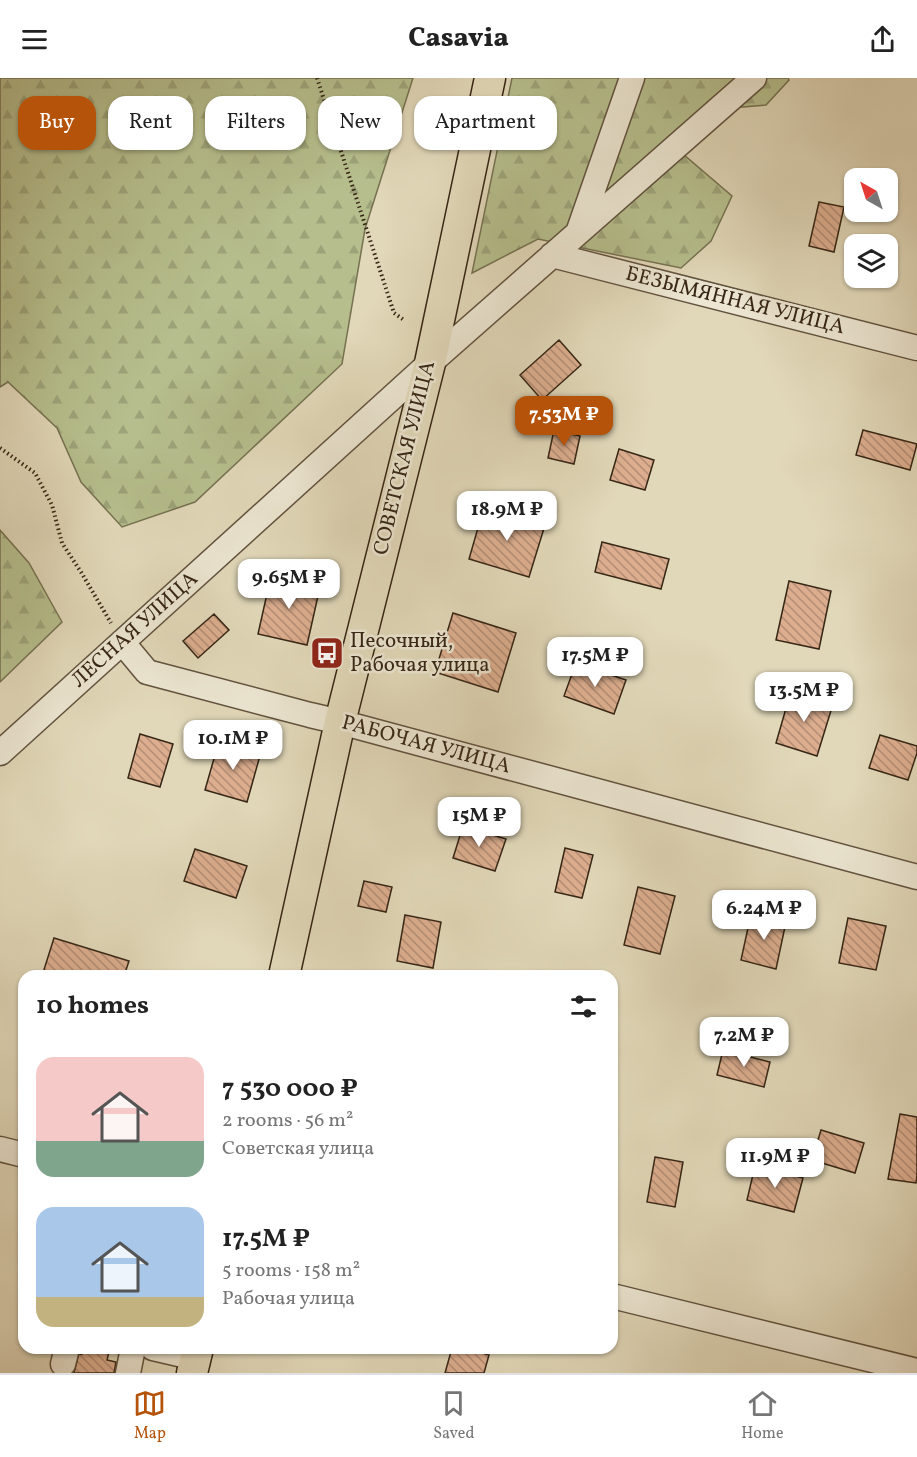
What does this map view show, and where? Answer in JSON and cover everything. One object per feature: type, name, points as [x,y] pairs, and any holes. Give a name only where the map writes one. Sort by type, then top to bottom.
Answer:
[{"type":"main road","name":"СОВЕТСКАЯ УЛИЦА","points":[[285,970],[340,722],[430,363],[490,78]]},
{"type":"street","points":[[579,232],[632,78]]},
{"type":"street","name":"ЛЕСНАЯ УЛИЦА","points":[[0,753],[430,363],[754,78]]},
{"type":"street","name":"БЕЗЫМЯННАЯ УЛИЦА","points":[[552,255],[917,348]]},
{"type":"street","name":"РАБОЧАЯ УЛИЦА","points":[[122,642],[147,672],[917,877]]},
{"type":"street","points":[[0,1149],[18,1154]]},
{"type":"street","points":[[618,1297],[917,1371]]},
{"type":"street","points":[[128,1373],[133,1354]]},
{"type":"street","points":[[174,1354],[195,1360]]},
{"type":"path","points":[[317,78],[394,313],[404,320]]},
{"type":"path","points":[[0,448],[35,474],[52,505],[62,543],[122,642]]},
{"type":"green space","points":[[0,78],[413,78],[402,113],[402,96],[318,96],[318,150],[390,150],[365,229],[342,364],[195,502],[122,527],[81,482],[57,428],[8,382],[0,387]]},
{"type":"green space","points":[[512,78],[788,78],[789,80],[766,105],[707,110],[683,154],[732,196],[711,241],[681,268],[538,239],[472,273],[497,150],[557,150],[557,96],[508,96]]},
{"type":"green space","points":[[0,530],[29,563],[62,622],[0,682]]},
{"type":"building","points":[[819,202],[844,207],[834,252],[809,246]]},
{"type":"building","points":[[559,340],[581,365],[542,400],[520,375]]},
{"type":"building","points":[[554,430],[580,436],[574,464],[548,458]]},
{"type":"building","points":[[863,430],[917,444],[910,470],[856,455]]},
{"type":"building","points":[[619,449],[654,460],[645,490],[610,480]]},
{"type":"building","points":[[484,507],[545,525],[529,577],[469,559]]},
{"type":"building","points":[[602,542],[669,559],[661,589],[595,572]]},
{"type":"building","points":[[271,576],[320,587],[307,645],[258,634]]},
{"type":"building","points":[[789,581],[831,591],[819,649],[776,640]]},
{"type":"building","points":[[453,613],[516,633],[498,692],[435,672]]},
{"type":"building","points":[[214,614],[229,630],[198,658],[183,641]]},
{"type":"building","points":[[576,663],[626,680],[614,714],[564,696]]},
{"type":"building","points":[[791,691],[833,704],[817,756],[776,743]]},
{"type":"building","points":[[140,734],[173,744],[160,787],[128,778]]},
{"type":"building","points":[[880,735],[917,746],[908,780],[869,768]]},
{"type":"building","points":[[219,741],[261,752],[247,802],[205,790]]},
{"type":"building","points":[[463,826],[506,839],[495,871],[453,858]]},
{"type":"building","points":[[565,848],[593,855],[582,898],[555,892]]},
{"type":"building","points":[[195,849],[247,866],[236,898],[184,881]]},
{"type":"building","points":[[364,881],[392,887],[386,912],[358,906]]},
{"type":"building","points":[[638,887],[675,896],[660,954],[624,945]]},
{"type":"building","points":[[751,914],[786,922],[776,969],[741,960]]},
{"type":"building","points":[[405,915],[441,922],[433,968],[397,961]]},
{"type":"building","points":[[848,918],[886,926],[876,970],[839,963]]},
{"type":"building","points":[[54,938],[129,961],[126,970],[44,970]]},
{"type":"building","points":[[723,1050],[770,1062],[764,1087],[717,1075]]},
{"type":"building","points":[[900,1114],[917,1117],[916,1183],[888,1179]]},
{"type":"building","points":[[821,1130],[864,1143],[855,1173],[812,1160]]},
{"type":"building","points":[[655,1157],[683,1162],[675,1207],[647,1202]]},
{"type":"building","points":[[755,1166],[803,1178],[794,1212],[747,1200]]},
{"type":"building","points":[[79,1354],[108,1354],[107,1360],[116,1362],[114,1373],[74,1373]]},
{"type":"building","points":[[450,1354],[489,1355],[484,1373],[445,1373]]},
{"type":"place","name":"Песочный, Рабочая улица","points":[[327,653]]}]
